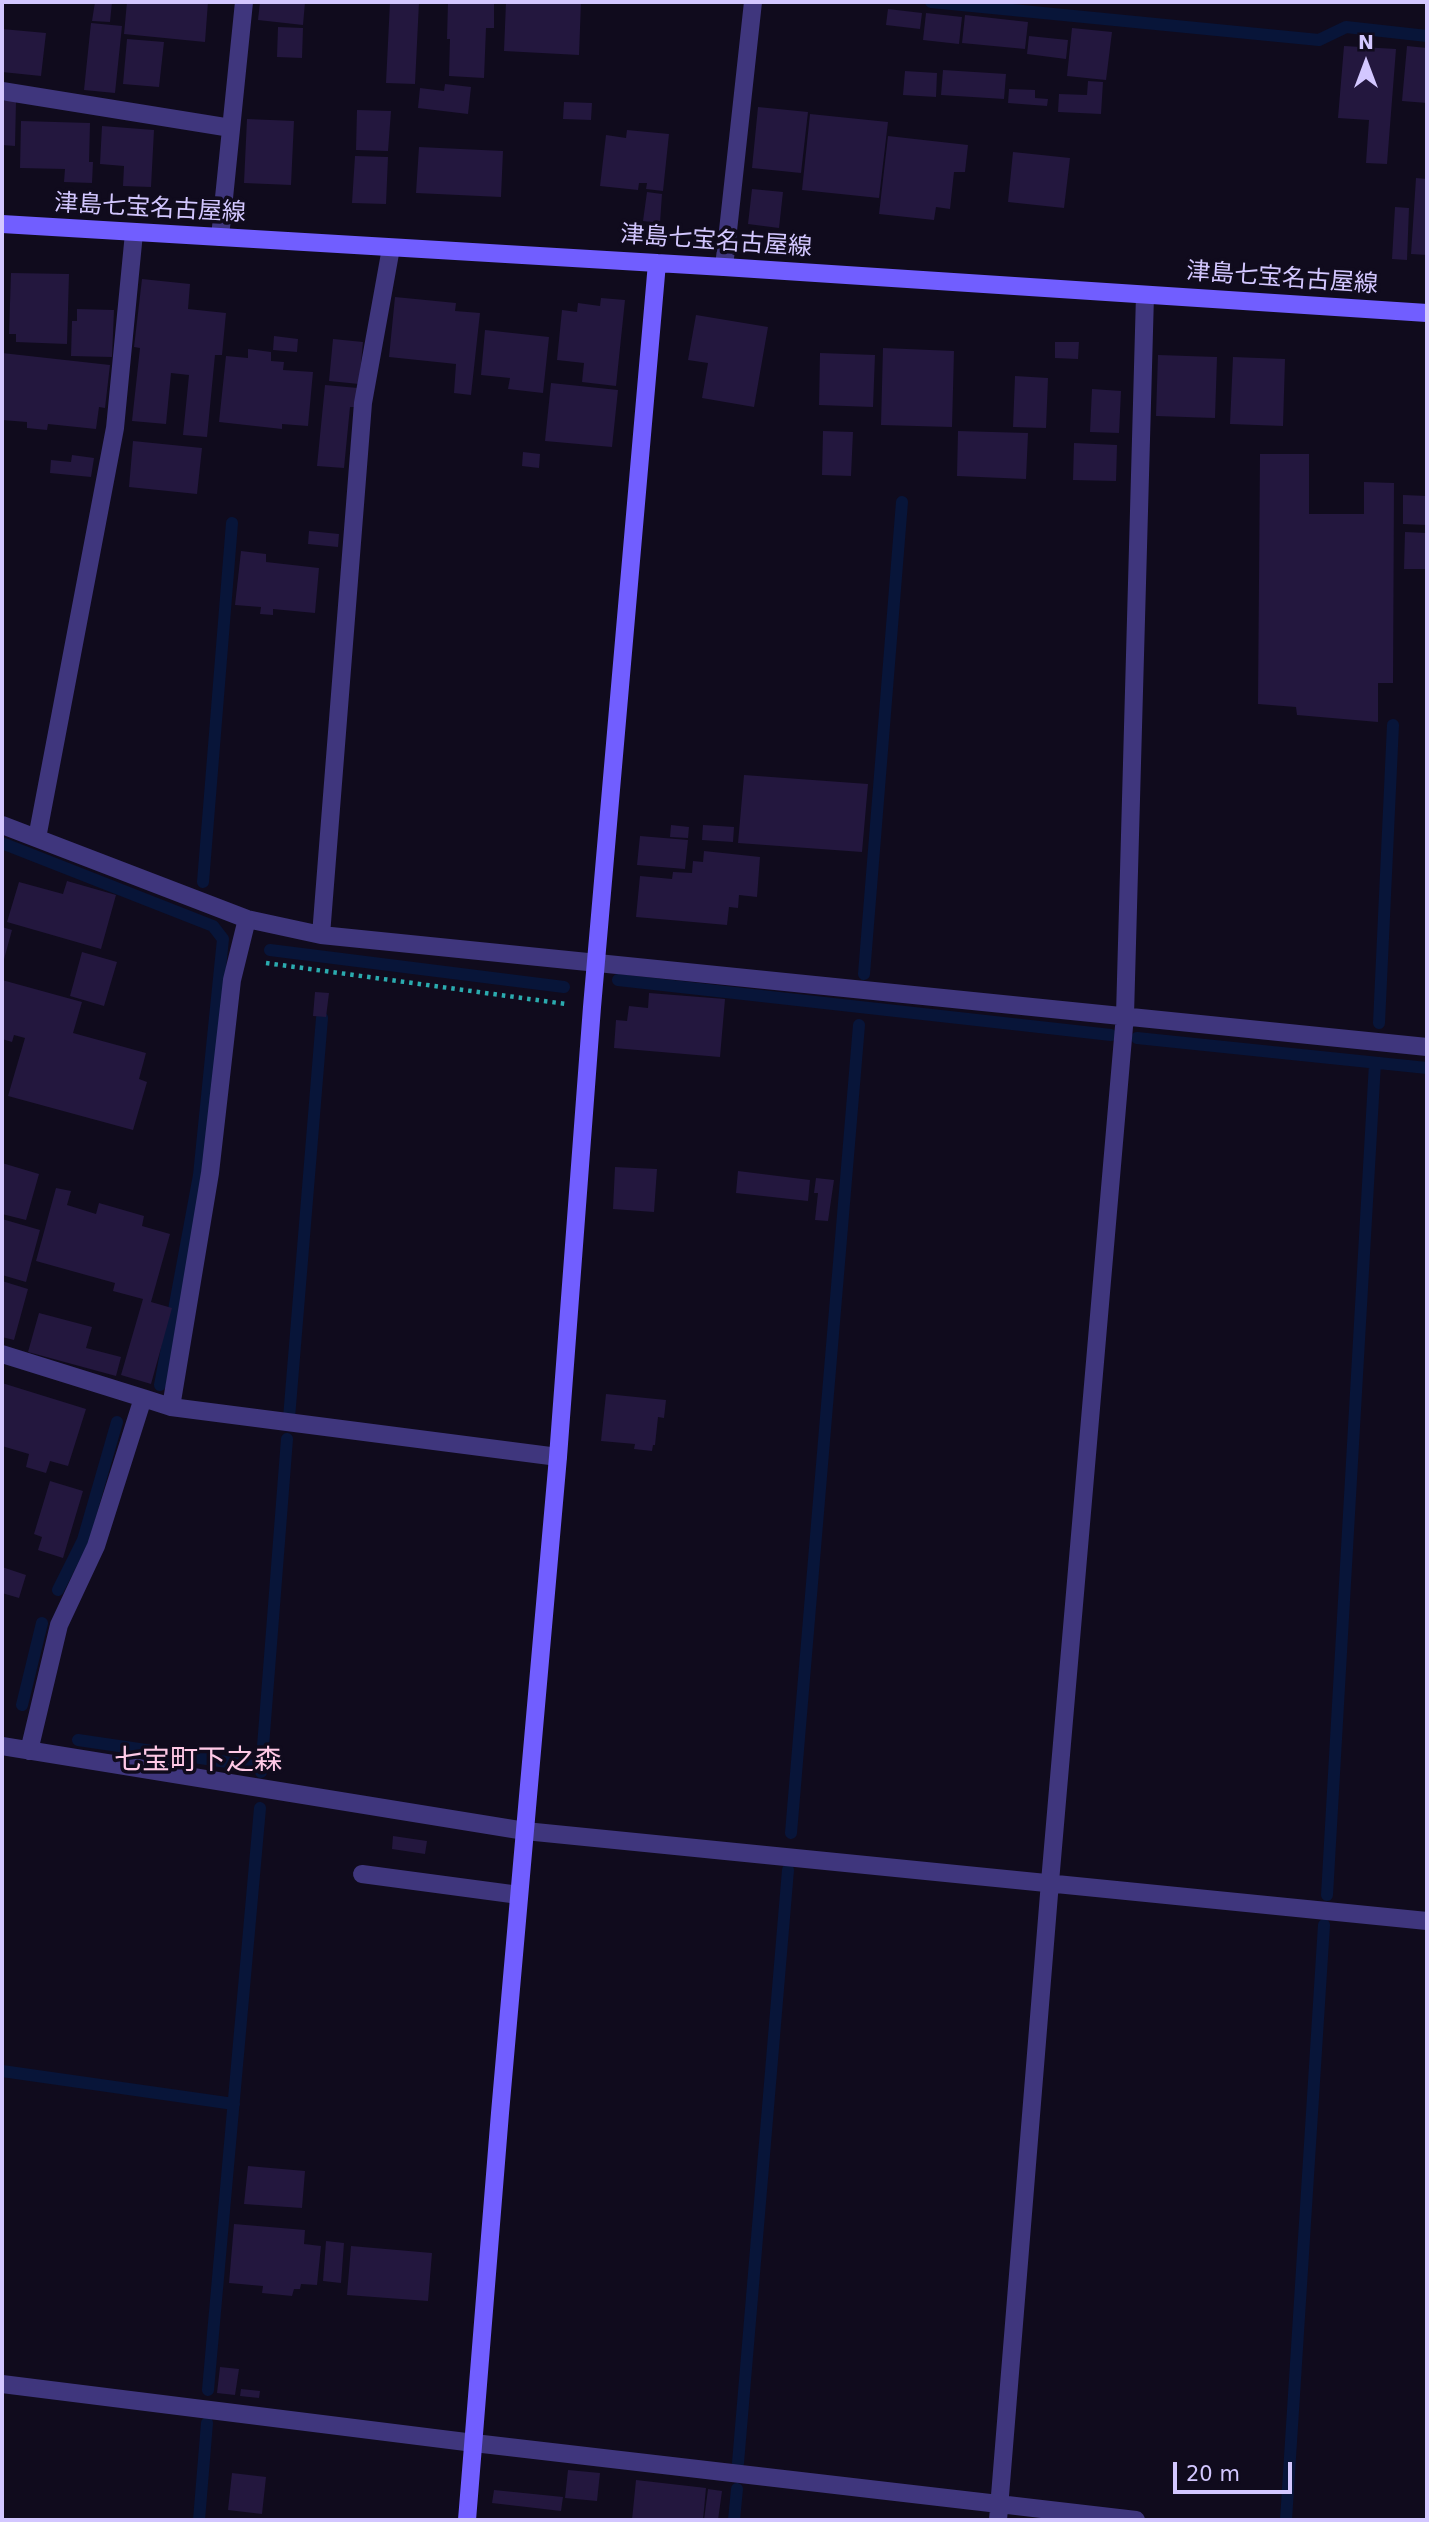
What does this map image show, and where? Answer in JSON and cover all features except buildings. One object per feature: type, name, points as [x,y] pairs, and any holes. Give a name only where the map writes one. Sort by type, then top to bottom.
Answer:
[{"type":"street","points":[[220,237],[244,2]]},
{"type":"street","points":[[724,267],[753,2]]},
{"type":"street","points":[[2,91],[231,128]]},
{"type":"street","name":"津島七宝名古屋線","points":[[2,224],[1427,313]]},
{"type":"street","points":[[37,838],[115,428],[134,233]]},
{"type":"street","points":[[320,935],[363,402],[391,248]]},
{"type":"street","points":[[467,2520],[558,1457],[592,1007],[657,263]]},
{"type":"street","points":[[999,2512],[1125,1015],[1145,295]]},
{"type":"street","points":[[2,825],[247,919],[320,935],[1427,1047]]},
{"type":"street","points":[[171,1407],[210,1173],[232,980],[247,919]]},
{"type":"street","points":[[2,1354],[171,1407],[558,1457]]},
{"type":"street","points":[[29,1751],[58,1625],[96,1546],[143,1398]]},
{"type":"street","points":[[2,1746],[525,1831],[1427,1921]]},
{"type":"street","points":[[362,1874],[519,1895]]},
{"type":"street","points":[[2,2384],[999,2512],[1136,2520]]},
{"type":"path","points":[[237,959],[592,1007]]},
{"type":"waterway","points":[[931,2],[1319,40],[1346,27],[1427,36]]},
{"type":"waterway","points":[[864,974],[902,502]]},
{"type":"waterway","points":[[203,882],[232,523]]},
{"type":"waterway","points":[[1379,1023],[1393,725]]},
{"type":"waterway","points":[[2,843],[213,926],[223,939],[199,1175],[160,1385]]},
{"type":"waterway","points":[[270,950],[564,987]]},
{"type":"waterway","points":[[618,980],[1111,1035]]},
{"type":"waterway","points":[[289,1418],[322,1018]]},
{"type":"waterway","points":[[791,1833],[859,1025]]},
{"type":"waterway","points":[[1137,1038],[1427,1068]]},
{"type":"waterway","points":[[1327,1895],[1375,1063]]},
{"type":"waterway","points":[[58,1590],[83,1540],[117,1422]]},
{"type":"waterway","points":[[261,1772],[287,1439]]},
{"type":"waterway","points":[[22,1705],[42,1623]]},
{"type":"waterway","points":[[78,1740],[261,1767]]},
{"type":"waterway","points":[[208,2390],[260,1808]]},
{"type":"waterway","points":[[738,2463],[788,1870]]},
{"type":"waterway","points":[[1286,2520],[1324,1925]]},
{"type":"waterway","points":[[2,2071],[234,2104]]},
{"type":"waterway","points":[[199,2520],[207,2423]]},
{"type":"waterway","points":[[734,2520],[737,2489]]},
{"type":"district","name":"七宝町下之森","points":[[198,1762]]}]
